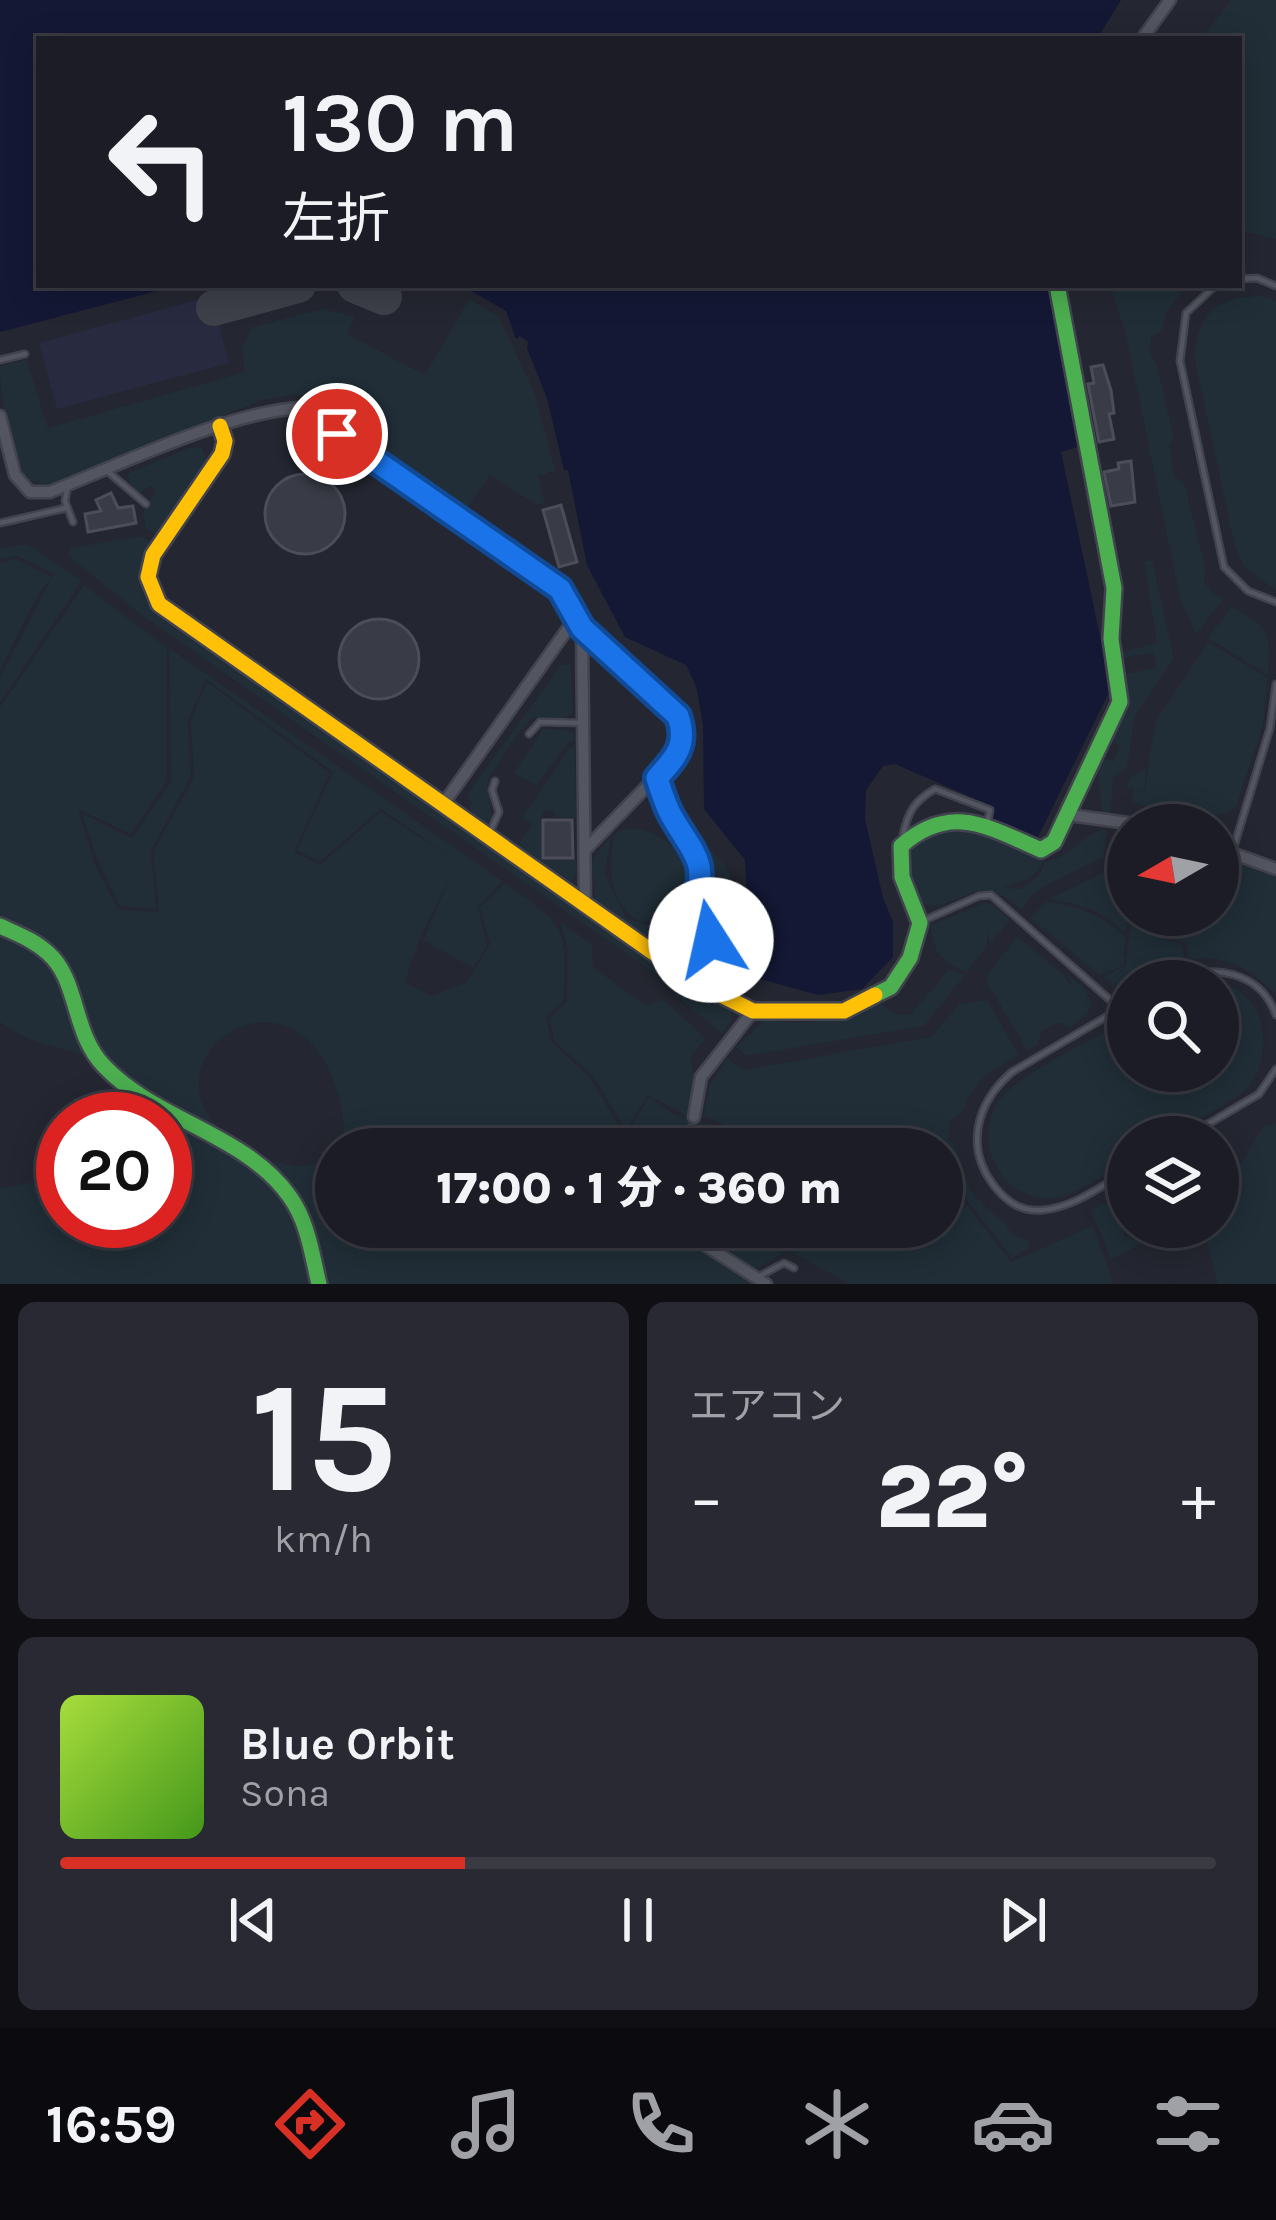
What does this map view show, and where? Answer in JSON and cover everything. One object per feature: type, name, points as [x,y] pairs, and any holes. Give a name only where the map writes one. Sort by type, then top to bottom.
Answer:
[{"type":"street","points":[[1144,36],[1170,0]]},
{"type":"street","points":[[220,426],[225,442],[222,454],[156,549],[148,568],[149,584],[159,604],[694,982],[753,1011],[844,1011],[891,987],[910,958],[920,923],[902,877],[901,846],[916,829],[940,818],[986,827],[1041,850],[1054,842],[1120,702],[1111,639],[1114,588],[1058,288]]},
{"type":"street","points":[[0,416],[15,476],[30,492],[50,492],[220,426],[271,410],[299,408],[560,589],[579,622],[678,716],[684,733],[681,752],[585,850]]},
{"type":"street","points":[[579,622],[585,902]]},
{"type":"street","points":[[444,803],[579,622]]},
{"type":"street","points":[[657,778],[669,812],[700,862],[702,883],[694,904],[658,954]]},
{"type":"street","points":[[1069,815],[1107,820]]},
{"type":"street","points":[[1239,856],[1276,869]]},
{"type":"street","points":[[0,926],[33,938],[57,958],[68,978],[80,1026],[97,1059],[126,1084],[275,1178],[303,1222],[320,1284]]},
{"type":"street","points":[[694,1117],[701,1077],[753,1011]]},
{"type":"street","points":[[710,1248],[761,1281]]},
{"type":"lane","points":[[1242,279],[1256,278],[1276,286]]},
{"type":"lane","points":[[1213,288],[1186,313],[1180,361],[1224,567],[1248,591],[1276,602]]},
{"type":"lane","points":[[0,360],[25,354]]},
{"type":"lane","points":[[106,470],[146,504]]},
{"type":"lane","points":[[68,485],[66,508],[73,522]]},
{"type":"lane","points":[[0,523],[66,508]]},
{"type":"lane","points":[[1239,830],[1270,728],[1276,684]]},
{"type":"lane","points":[[529,734],[540,722],[584,723]]},
{"type":"lane","points":[[489,834],[499,812],[492,790],[496,781]]},
{"type":"lane","points":[[901,846],[907,815],[918,799],[935,789],[990,810],[986,827]]},
{"type":"lane","points":[[920,923],[991,895],[1107,997]]},
{"type":"lane","points":[[694,904],[711,934],[708,945]]},
{"type":"lane","points":[[658,954],[736,943]]},
{"type":"lane","points":[[1239,978],[1271,1001],[1276,1015]]},
{"type":"lane","points":[[1107,1016],[996,1086],[976,1132],[978,1160],[986,1176],[1004,1198],[1021,1208],[1041,1210],[1070,1204],[1107,1183]]},
{"type":"lane","points":[[1222,1116],[1259,1094],[1276,1069]]},
{"type":"lane","points":[[761,1281],[784,1263],[794,1268]]},
{"type":"shaded area","points":[[0,0],[1121,0],[1099,36],[36,36],[36,288],[169,288],[0,332]]},
{"type":"shaded area","points":[[1231,0],[1276,0],[1276,239],[1242,231],[1242,36],[1203,36]]},
{"type":"shaded area","points":[[466,288],[1050,288],[1081,446],[1061,452],[1111,688],[1038,837],[991,818],[994,807],[895,764],[883,766],[866,790],[865,819],[893,922],[893,957],[862,989],[818,995],[760,979],[750,962],[745,860],[704,809],[703,724],[696,686],[686,665],[625,637],[587,565],[568,470],[564,470],[547,398],[528,342],[520,336],[516,339],[506,311]]},
{"type":"shaded area","points":[[1111,288],[1186,288],[1168,310],[1161,331],[1151,337],[1150,353],[1174,438],[1169,446],[1174,476],[1184,483],[1206,572],[1204,582],[1224,598],[1196,635],[1180,598],[1126,335]]},
{"type":"shaded area","points":[[211,296],[229,363],[57,409],[39,343]]},
{"type":"shaded area","points":[[1263,296],[1276,301],[1276,590],[1244,567],[1235,547],[1194,356],[1201,327],[1214,309],[1234,299]]},
{"type":"shaded area","points":[[469,299],[499,317],[535,394],[555,471],[538,476],[545,503],[537,505],[490,475],[467,508],[295,394],[265,399],[49,485],[26,479],[14,453],[3,409],[0,366],[27,360],[48,428],[245,372],[241,347],[253,327],[323,309],[355,317],[347,334],[425,375]]},
{"type":"shaded area","points":[[188,448],[202,448],[207,461],[155,534],[146,529],[143,513],[156,490],[150,486],[139,493],[128,474]]},
{"type":"shaded area","points":[[142,536],[150,542],[140,572],[141,591],[159,617],[680,982],[730,1008],[732,1019],[722,1034],[674,994],[666,981],[143,616],[67,555],[71,548]]},
{"type":"shaded area","points":[[28,544],[82,581],[0,703],[0,678],[51,579],[39,593],[0,670],[0,563],[16,559],[54,574],[17,556],[0,559],[0,549]]},
{"type":"shaded area","points":[[1152,560],[1174,659],[1135,716],[1127,767],[1113,778],[1112,804],[1103,814],[1097,772],[1102,757],[1113,762],[1120,746],[1110,740],[1124,708],[1126,674],[1156,668],[1153,652],[1122,658],[1121,652],[1157,643],[1144,561]]},
{"type":"shaded area","points":[[84,585],[167,648],[167,781],[131,834],[78,809],[94,863],[118,909],[159,912],[153,852],[194,777],[191,720],[207,682],[330,773],[294,852],[320,865],[381,812],[458,862],[381,809],[319,862],[297,850],[333,772],[206,679],[188,720],[191,776],[151,851],[156,909],[120,906],[82,813],[132,838],[171,782],[169,648],[502,881],[478,907],[487,945],[474,968],[423,941],[449,879],[405,982],[431,996],[467,982],[490,944],[480,908],[505,883],[541,909],[558,929],[563,941],[564,1000],[546,1017],[552,1042],[589,1077],[621,1128],[343,1128],[332,1077],[308,1040],[277,1024],[246,1025],[220,1040],[203,1064],[200,1094],[216,1125],[257,1154],[287,1165],[315,1164],[315,1248],[963,1248],[963,1200],[1011,1262],[1093,1226],[1114,1284],[849,1284],[789,1250],[755,1269],[760,1284],[0,1284],[0,1188],[36,1182],[36,1248],[192,1248],[192,1092],[125,1092],[97,1061],[43,1044],[0,1022],[0,707]]},
{"type":"shaded area","points":[[1231,607],[1266,632],[1268,675],[1208,638]]},
{"type":"shaded area","points":[[1208,642],[1268,678],[1263,726],[1237,804],[1132,802],[1133,788],[1127,787],[1130,778],[1146,768],[1144,796],[1155,722]]},
{"type":"shaded area","points":[[570,664],[573,713],[565,718],[532,718],[518,733],[487,782],[492,819],[485,823],[471,812],[468,793],[561,665]]},
{"type":"shaded area","points":[[543,729],[566,730],[574,734],[574,741],[568,742],[537,786],[514,773]]},
{"type":"shaded area","points":[[570,747],[575,747],[576,817],[555,817],[554,810],[545,810],[541,818],[542,860],[576,860],[577,875],[571,881],[518,846],[532,824],[522,818]]},
{"type":"shaded area","points":[[950,825],[973,829],[1044,860],[1028,879],[1005,888],[1021,889],[1038,876],[1046,861],[1107,829],[1104,857],[1037,890],[1021,909],[1005,897],[980,891],[923,905],[910,871],[918,836]]},
{"type":"shaded area","points":[[630,828],[669,843],[695,877],[681,904],[665,918],[648,922],[633,917],[613,884],[616,832]]},
{"type":"shaded area","points":[[611,835],[605,874],[626,918],[646,925],[674,919],[664,935],[645,935],[595,900],[592,860]]},
{"type":"shaded area","points":[[690,836],[727,870],[734,892],[734,921],[712,924],[710,877]]},
{"type":"shaded area","points":[[1239,864],[1276,877],[1276,994],[1239,966],[1239,960],[1189,959],[1186,943],[1167,936],[1239,936]]},
{"type":"shaded area","points":[[1107,871],[1107,918],[1049,899]]},
{"type":"shaded area","points":[[1046,902],[1089,912],[1107,922],[1107,936],[1125,937],[1124,960],[1107,960],[1107,972],[1100,975],[1030,918]]},
{"type":"shaded area","points":[[985,903],[1010,920],[989,945],[988,929],[987,946],[967,972],[940,955],[931,925]]},
{"type":"shaded area","points":[[560,922],[592,944],[593,967],[646,1006],[663,999],[706,1039],[690,1056],[694,1075],[687,1116],[648,1095],[625,1128],[593,1076],[554,1041],[550,1019],[567,1001],[568,949]]},
{"type":"shaded area","points":[[1129,936],[1163,936],[1182,944],[1180,960],[1126,960]]},
{"type":"shaded area","points":[[1017,937],[1063,974],[1073,988],[1067,974],[1083,987],[1091,1001],[1087,1014],[1071,1027],[1058,1022],[1041,1032],[1038,1045],[1027,1050],[987,983],[987,976]]},
{"type":"shaded area","points":[[949,969],[965,975],[924,1026],[746,1056],[736,1047],[765,1020],[824,1021],[879,1003],[898,1015],[910,1015]]},
{"type":"shaded area","points":[[1239,991],[1257,1012],[1262,1027],[1261,1060],[1246,1090],[1204,1116],[1107,1116],[1107,1172],[1073,1193],[1054,1198],[1035,1197],[1006,1179],[996,1165],[988,1132],[1000,1099],[1041,1068],[1107,1032],[1107,1092],[1239,1092]]},
{"type":"shaded area","points":[[987,1000],[1019,1055],[975,1087],[950,1128],[730,1128],[703,1116],[710,1084],[728,1058],[743,1070],[931,1037],[959,1004]]},
{"type":"shaded area","points":[[649,1097],[675,1115],[723,1128],[629,1128]]},
{"type":"shaded area","points":[[1276,1124],[1276,1284],[1218,1284],[1209,1248],[1239,1248],[1239,1166],[1263,1127]]},
{"type":"shaded area","points":[[963,1170],[972,1192],[1012,1235],[1030,1241],[1028,1249],[1012,1258],[963,1195]]},
{"type":"shaded area","points":[[1107,1201],[1107,1248],[1133,1248],[1111,1259],[1091,1210]]},
{"type":"building","points":[[1103,365],[1111,390],[1114,439],[1099,442],[1088,384],[1094,383],[1091,367]]},
{"type":"building","points":[[1131,461],[1135,502],[1111,506],[1104,472]]},
{"type":"building","points":[[305,474],[333,486],[345,514],[333,542],[305,554],[277,542],[265,514],[277,486]]},
{"type":"building","points":[[111,493],[118,508],[133,506],[136,523],[88,532],[85,514],[101,511],[96,500]]},
{"type":"building","points":[[561,505],[577,562],[559,567],[543,510]]},
{"type":"building","points":[[379,619],[407,631],[419,659],[407,687],[379,699],[351,687],[339,659],[351,631]]},
{"type":"building","points":[[543,820],[572,820],[573,858],[543,858]]},
{"type":"building","points":[[738,948],[741,968],[735,969],[736,978],[723,980],[721,971],[701,972],[699,957]]},
{"type":"taxiway","points":[[214,308],[287,288]]},
{"type":"taxiway","points":[[362,288],[384,297]]},
{"type":"tunnel","points":[[692,1128],[694,1117]]},
{"type":"traffic: fast","points":[[875,995],[891,987],[910,958],[920,923],[902,877],[901,846],[919,833],[953,822],[987,827],[1041,850],[1054,842],[1120,702],[1111,639],[1114,588],[1058,288]]},
{"type":"traffic: fast","points":[[0,926],[37,944],[58,964],[86,1038],[104,1066],[149,1101],[226,1142],[272,1176],[301,1217],[319,1284]]},
{"type":"traffic: slow","points":[[220,426],[225,441],[222,454],[153,555],[148,577],[159,604],[695,982],[753,1011],[844,1011],[875,995]]},
{"type":"route","points":[[337,434],[560,589],[582,628],[678,716],[684,733],[681,752],[657,778],[669,812],[700,862],[702,883],[694,904],[707,922],[711,940]]}]
